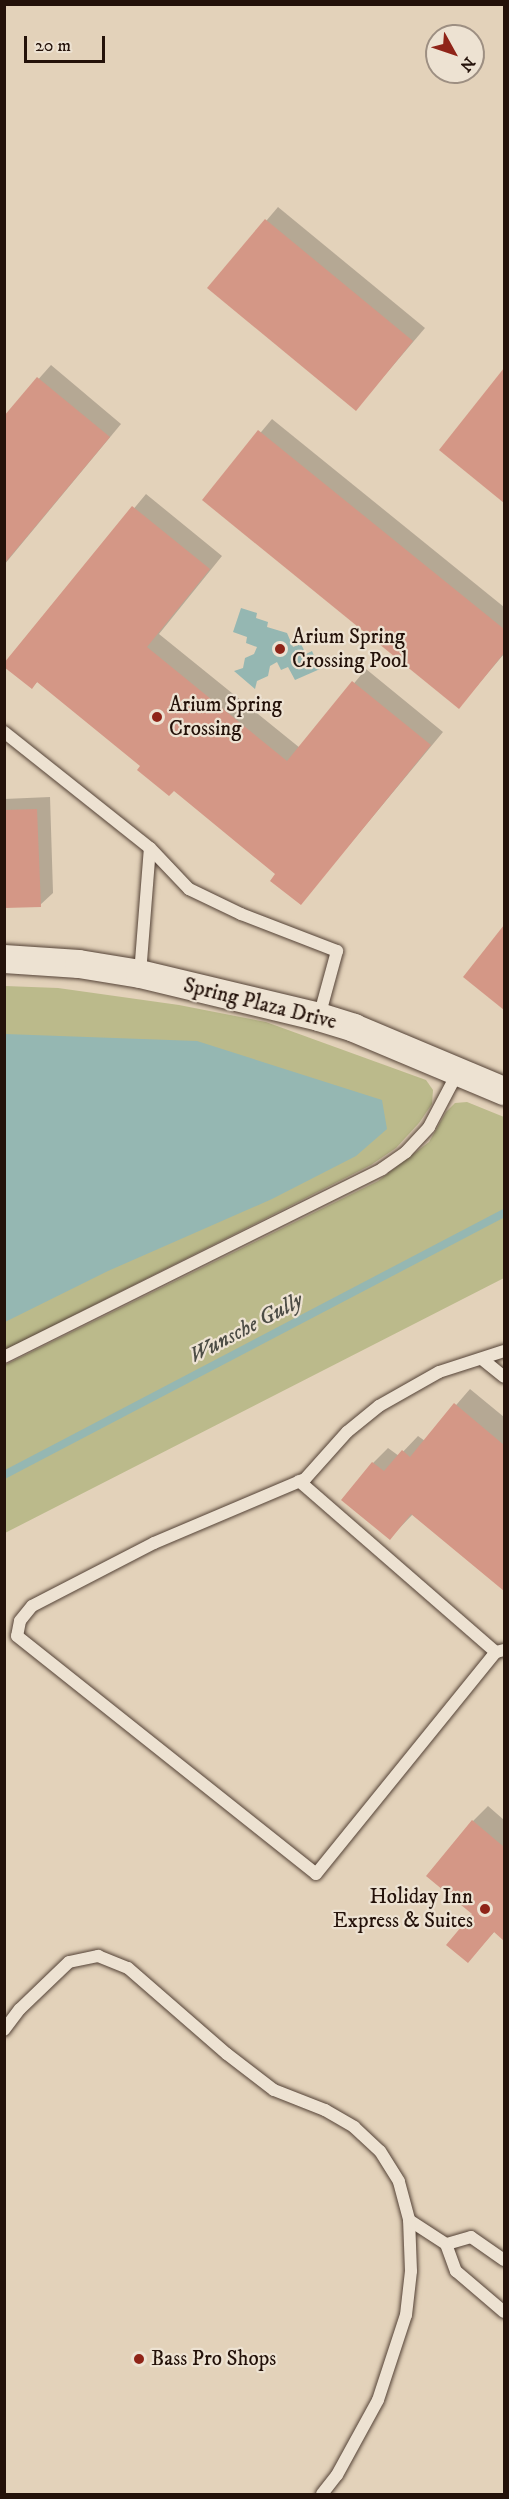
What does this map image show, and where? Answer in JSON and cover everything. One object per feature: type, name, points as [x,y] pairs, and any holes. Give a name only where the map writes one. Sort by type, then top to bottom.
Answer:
[{"type":"street","name":"Spring Plaza Drive","points":[[4,959],[79,964],[140,975],[319,1017],[354,1028],[504,1090]]},
{"type":"lane","points":[[4,732],[150,848],[189,889],[241,914],[337,951],[319,1017]]},
{"type":"lane","points":[[140,975],[150,848]]},
{"type":"lane","points":[[4,1358],[382,1169],[406,1152],[429,1127],[458,1071]]},
{"type":"lane","points":[[299,1481],[500,1651],[316,1874],[17,1636],[20,1621],[32,1606],[40,1601],[154,1543],[299,1481],[305,1479],[347,1432],[379,1406],[439,1372],[504,1351]]},
{"type":"lane","points":[[482,1359],[504,1377]]},
{"type":"lane","points":[[4,2030],[20,2009],[69,1962],[98,1956],[128,1968],[210,2040],[274,2090],[325,2110],[354,2127],[380,2151],[399,2182],[410,2220],[411,2271],[406,2315],[378,2400],[337,2475],[322,2494]]},
{"type":"lane","points":[[410,2220],[446,2244],[456,2271],[504,2312]]},
{"type":"lane","points":[[446,2244],[471,2237],[504,2259]]},
{"type":"shaded area","points":[[5,986],[58,988],[179,1005],[266,1022],[426,1080],[433,1090],[432,1104],[419,1123],[396,1148],[371,1165],[5,1350]]},
{"type":"shaded area","points":[[467,1102],[504,1117],[504,1278],[5,1533],[5,1365],[378,1181],[429,1142],[446,1112],[455,1103]]},
{"type":"water","name":"Arium Spring Crossing Pool","points":[[241,608],[257,613],[256,618],[268,622],[267,627],[287,633],[293,647],[301,644],[306,654],[312,651],[320,669],[295,680],[288,667],[281,670],[277,662],[270,666],[268,676],[257,681],[255,689],[234,671],[243,668],[245,658],[254,654],[257,647],[246,643],[247,637],[233,632]]},
{"type":"water","points":[[5,1034],[197,1041],[382,1100],[387,1129],[356,1156],[272,1199],[108,1271],[5,1322]]},
{"type":"building","points":[[265,219],[413,341],[356,411],[207,288]]},
{"type":"building","points":[[504,368],[504,503],[439,450]]},
{"type":"building","points":[[37,377],[110,437],[4,564],[4,416]]},
{"type":"building","points":[[258,430],[504,629],[504,653],[459,709],[202,500]]},
{"type":"building","name":"Arium Spring Crossing","points":[[132,506],[210,569],[147,647],[287,761],[352,681],[431,745],[301,905],[270,881],[275,874],[174,791],[169,796],[137,770],[140,766],[37,682],[32,689],[4,667],[4,663]]},
{"type":"building","points":[[37,809],[41,907],[4,908],[4,810]]},
{"type":"building","points":[[504,925],[504,1010],[463,977]]},
{"type":"building","points":[[454,1403],[504,1445],[504,1591],[411,1514],[390,1540],[341,1500],[372,1462],[384,1471],[402,1450],[410,1457]]},
{"type":"building","name":"Holiday Inn Express & Suites","points":[[472,1820],[504,1847],[504,1941],[494,1932],[468,1963],[446,1945],[472,1914],[426,1876]]},
{"type":"waterway","name":"Wunsche Gully","points":[[4,1475],[504,1213]]},
{"type":"place","name":"Arium Spring Crossing Pool","points":[[280,649]]},
{"type":"place","name":"Arium Spring Crossing","points":[[157,717]]},
{"type":"place","name":"Holiday Inn Express & Suites","points":[[485,1909]]},
{"type":"place","name":"Bass Pro Shops","points":[[139,2359]]}]
